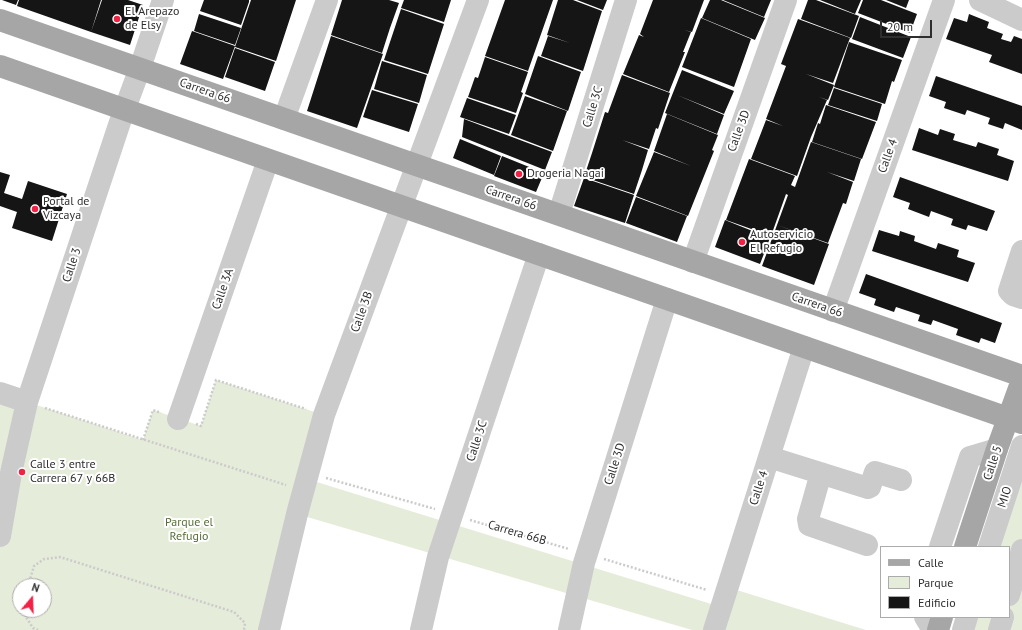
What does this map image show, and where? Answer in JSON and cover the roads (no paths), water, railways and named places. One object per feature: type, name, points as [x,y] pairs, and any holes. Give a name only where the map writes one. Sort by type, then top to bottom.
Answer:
[{"type":"main road","name":"Carrera 66","points":[[0,20],[1022,376]]},
{"type":"main road","points":[[0,66],[1015,420]]},
{"type":"main road","name":"Calle 5","points":[[965,546],[997,449],[1015,420],[1022,380]]},
{"type":"main road","points":[[938,630],[942,618]]},
{"type":"street","name":"Calle 3","points":[[0,536],[6,471],[27,402],[124,110],[163,0]]},
{"type":"street","points":[[284,119],[327,0]]},
{"type":"street","name":"Calle 3B","points":[[269,630],[324,415],[478,0]]},
{"type":"street","name":"Calle 3C","points":[[559,214],[626,0]]},
{"type":"street","name":"Calle 3D","points":[[693,262],[786,0]]},
{"type":"street","name":"Calle 4","points":[[833,311],[944,0]]},
{"type":"street","points":[[980,0],[1022,20]]},
{"type":"street","name":"Calle 3A","points":[[178,418],[268,160]]},
{"type":"street","points":[[1022,251],[1009,292],[1022,298]]},
{"type":"street","name":"Calle 3C","points":[[421,630],[438,557],[539,254]]},
{"type":"street","name":"Calle 3D","points":[[569,630],[587,554],[667,299]]},
{"type":"street","name":"Calle 4","points":[[714,630],[804,347]]},
{"type":"street","points":[[0,393],[27,402]]},
{"type":"street","name":"MIO","points":[[989,546],[1022,446]]},
{"type":"street","points":[[940,546],[970,457],[997,449]]},
{"type":"street","points":[[769,457],[868,488],[870,487],[875,472],[901,480]]},
{"type":"street","points":[[822,474],[808,519],[809,525],[867,545]]},
{"type":"street","points":[[1010,592],[1022,550]]},
{"type":"street","points":[[926,618],[933,630]]},
{"type":"street","points":[[963,630],[967,618]]},
{"type":"street","points":[[999,630],[1003,618]]},
{"type":"place","name":"El Arepazo de Elsy","points":[[117,19]]},
{"type":"place","name":"Drogeria Nagai","points":[[519,174]]},
{"type":"place","name":"Portal de Vizcaya","points":[[35,209]]},
{"type":"place","name":"Autoservicio El Refugio","points":[[742,242]]},
{"type":"place","name":"Calle 3 entre Carrera 67 y 66B","points":[[22,472]]},
{"type":"park label","name":"Parque el Refugio","points":[[189,530]]}]
